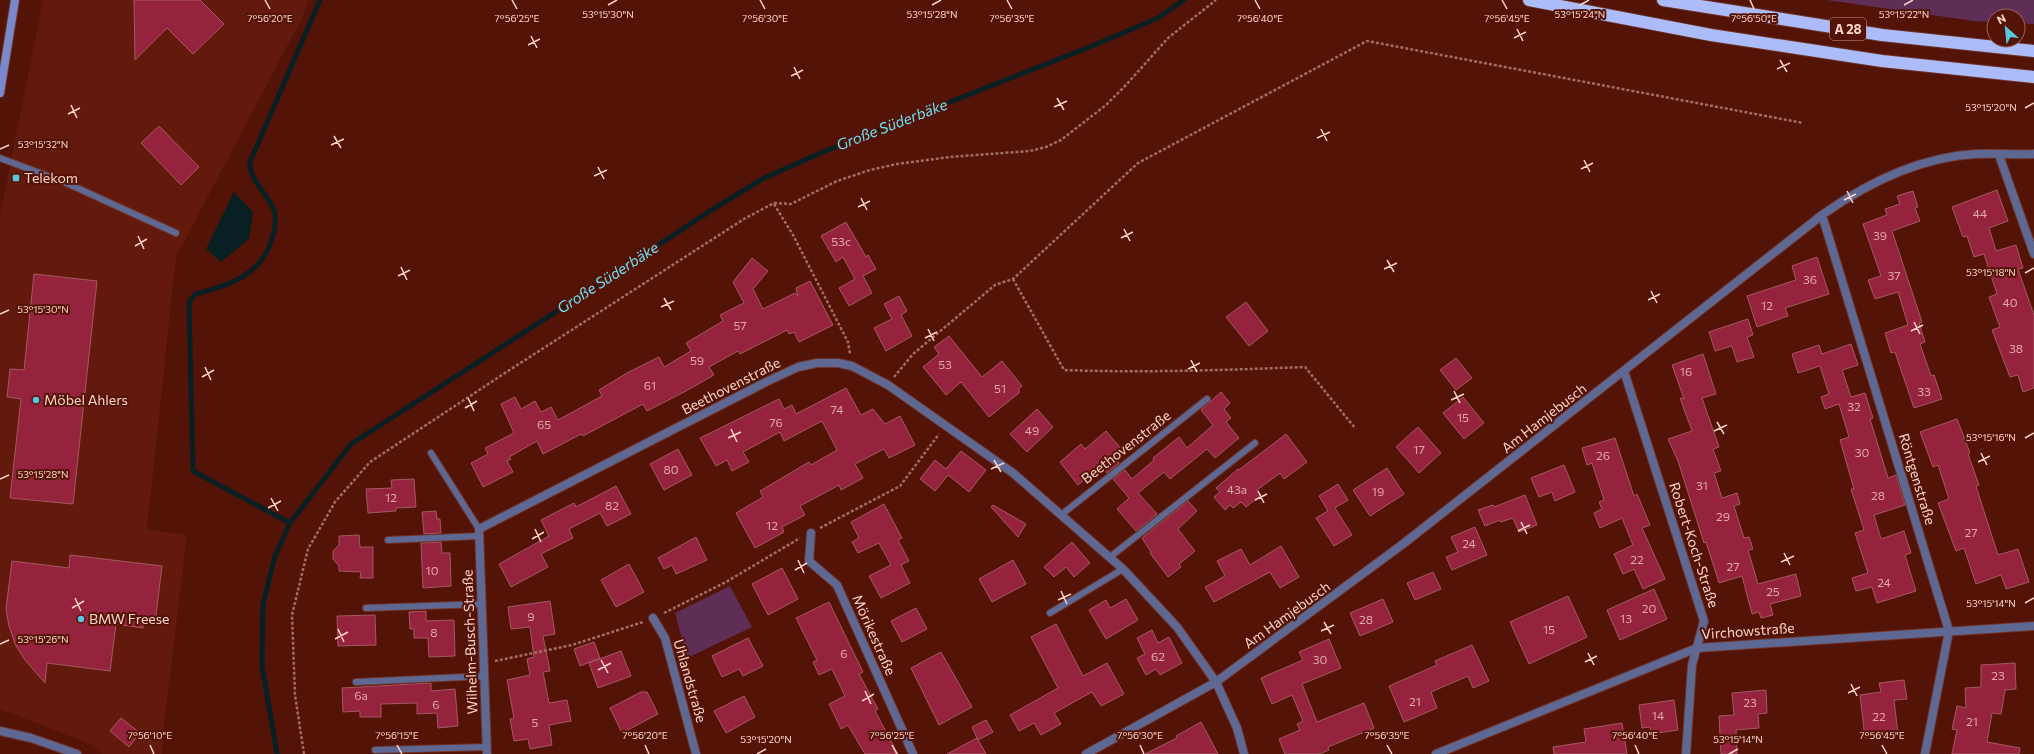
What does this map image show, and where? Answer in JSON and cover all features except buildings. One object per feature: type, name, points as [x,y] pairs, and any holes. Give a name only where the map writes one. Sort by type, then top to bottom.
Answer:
[{"type":"highway","name":"A 28","points":[[1529,0],[1719,36],[1882,61],[2034,77]]},
{"type":"highway","name":"A 28","points":[[1663,0],[1882,35],[2034,51]]},
{"type":"main road","points":[[0,93],[15,0]]},
{"type":"street","name":"Am Hamjebusch","points":[[1086,754],[1216,682],[1403,544],[1624,372],[1822,215],[1849,196],[1872,184],[1928,162],[1976,154],[2034,154]]},
{"type":"street","points":[[1999,155],[2034,254]]},
{"type":"street","name":"Röntgenstraße","points":[[1822,215],[1949,631],[1925,754]]},
{"type":"street","name":"Beethovenstraße","points":[[479,532],[798,367],[818,363],[838,363],[852,366],[888,385],[1013,473],[1123,569],[1177,627],[1216,682],[1238,728],[1244,754]]},
{"type":"street","name":"Robert-Koch-Straße","points":[[1624,372],[1704,621],[1692,665],[1686,754]]},
{"type":"street","name":"Wilhelm-Busch-Straße","points":[[479,532],[485,662],[487,751]]},
{"type":"street","name":"Mörikestraße","points":[[811,533],[809,561],[837,585],[912,754]]},
{"type":"street","name":"Uhlandstraße","points":[[653,618],[665,638],[696,754]]},
{"type":"street","name":"Virchowstraße","points":[[1436,754],[1697,648],[2034,626]]},
{"type":"street","points":[[0,731],[32,738],[77,754]]},
{"type":"lane","points":[[0,158],[64,182],[176,233]]},
{"type":"lane","name":"Beethovenstraße","points":[[1061,515],[1207,399]]},
{"type":"lane","points":[[1110,557],[1255,443]]},
{"type":"lane","points":[[388,540],[479,532],[431,453]]},
{"type":"lane","points":[[1050,613],[1123,569]]},
{"type":"lane","points":[[366,608],[482,604]]},
{"type":"lane","points":[[356,682],[485,676]]},
{"type":"lane","points":[[375,750],[487,751]]},
{"type":"path","points":[[304,754],[295,694],[292,615],[308,549],[335,502],[370,462],[744,219],[774,203],[791,204],[837,181],[870,170],[897,164],[950,157],[1030,151],[1051,145],[1082,125],[1106,105],[1126,86],[1168,38],[1216,0]]},
{"type":"path","points":[[888,385],[913,354],[995,285],[1013,279],[1138,163],[1367,41],[1803,123]]},
{"type":"path","points":[[774,203],[793,235],[848,342],[852,366]]},
{"type":"path","points":[[1013,279],[1064,370],[1152,372],[1305,367],[1355,428]]},
{"type":"path","points":[[485,662],[572,645],[653,618],[726,582],[796,540],[900,486],[946,425]]},
{"type":"shaded area","points":[[43,0],[308,0],[302,18],[176,257],[147,529],[187,535],[163,733],[162,754],[102,754],[90,744],[0,709],[0,217]]},
{"type":"shaded area","points":[[1827,0],[2034,0],[2034,24],[2026,24],[2026,8],[1986,8],[1986,22]]},
{"type":"shaded area","points":[[730,586],[752,627],[687,658],[675,613]]},
{"type":"water","points":[[234,192],[253,212],[249,239],[221,262],[206,249]]},
{"type":"waterway","points":[[290,523],[193,471],[189,302],[195,294],[220,287],[243,276],[262,260],[268,248],[273,235],[275,214],[270,202],[258,186],[252,174],[250,162],[320,0]]},
{"type":"waterway","name":"Große Süderbäke","points":[[277,754],[262,666],[263,604],[275,556],[290,523],[351,444],[710,211],[764,178],[823,152],[1092,46],[1158,18],[1184,0]]},
{"type":"place","name":"Telekom","points":[[16,178]]},
{"type":"place","name":"Möbel Ahlers","points":[[36,400]]},
{"type":"place","name":"BMW Freese","points":[[81,619]]}]
